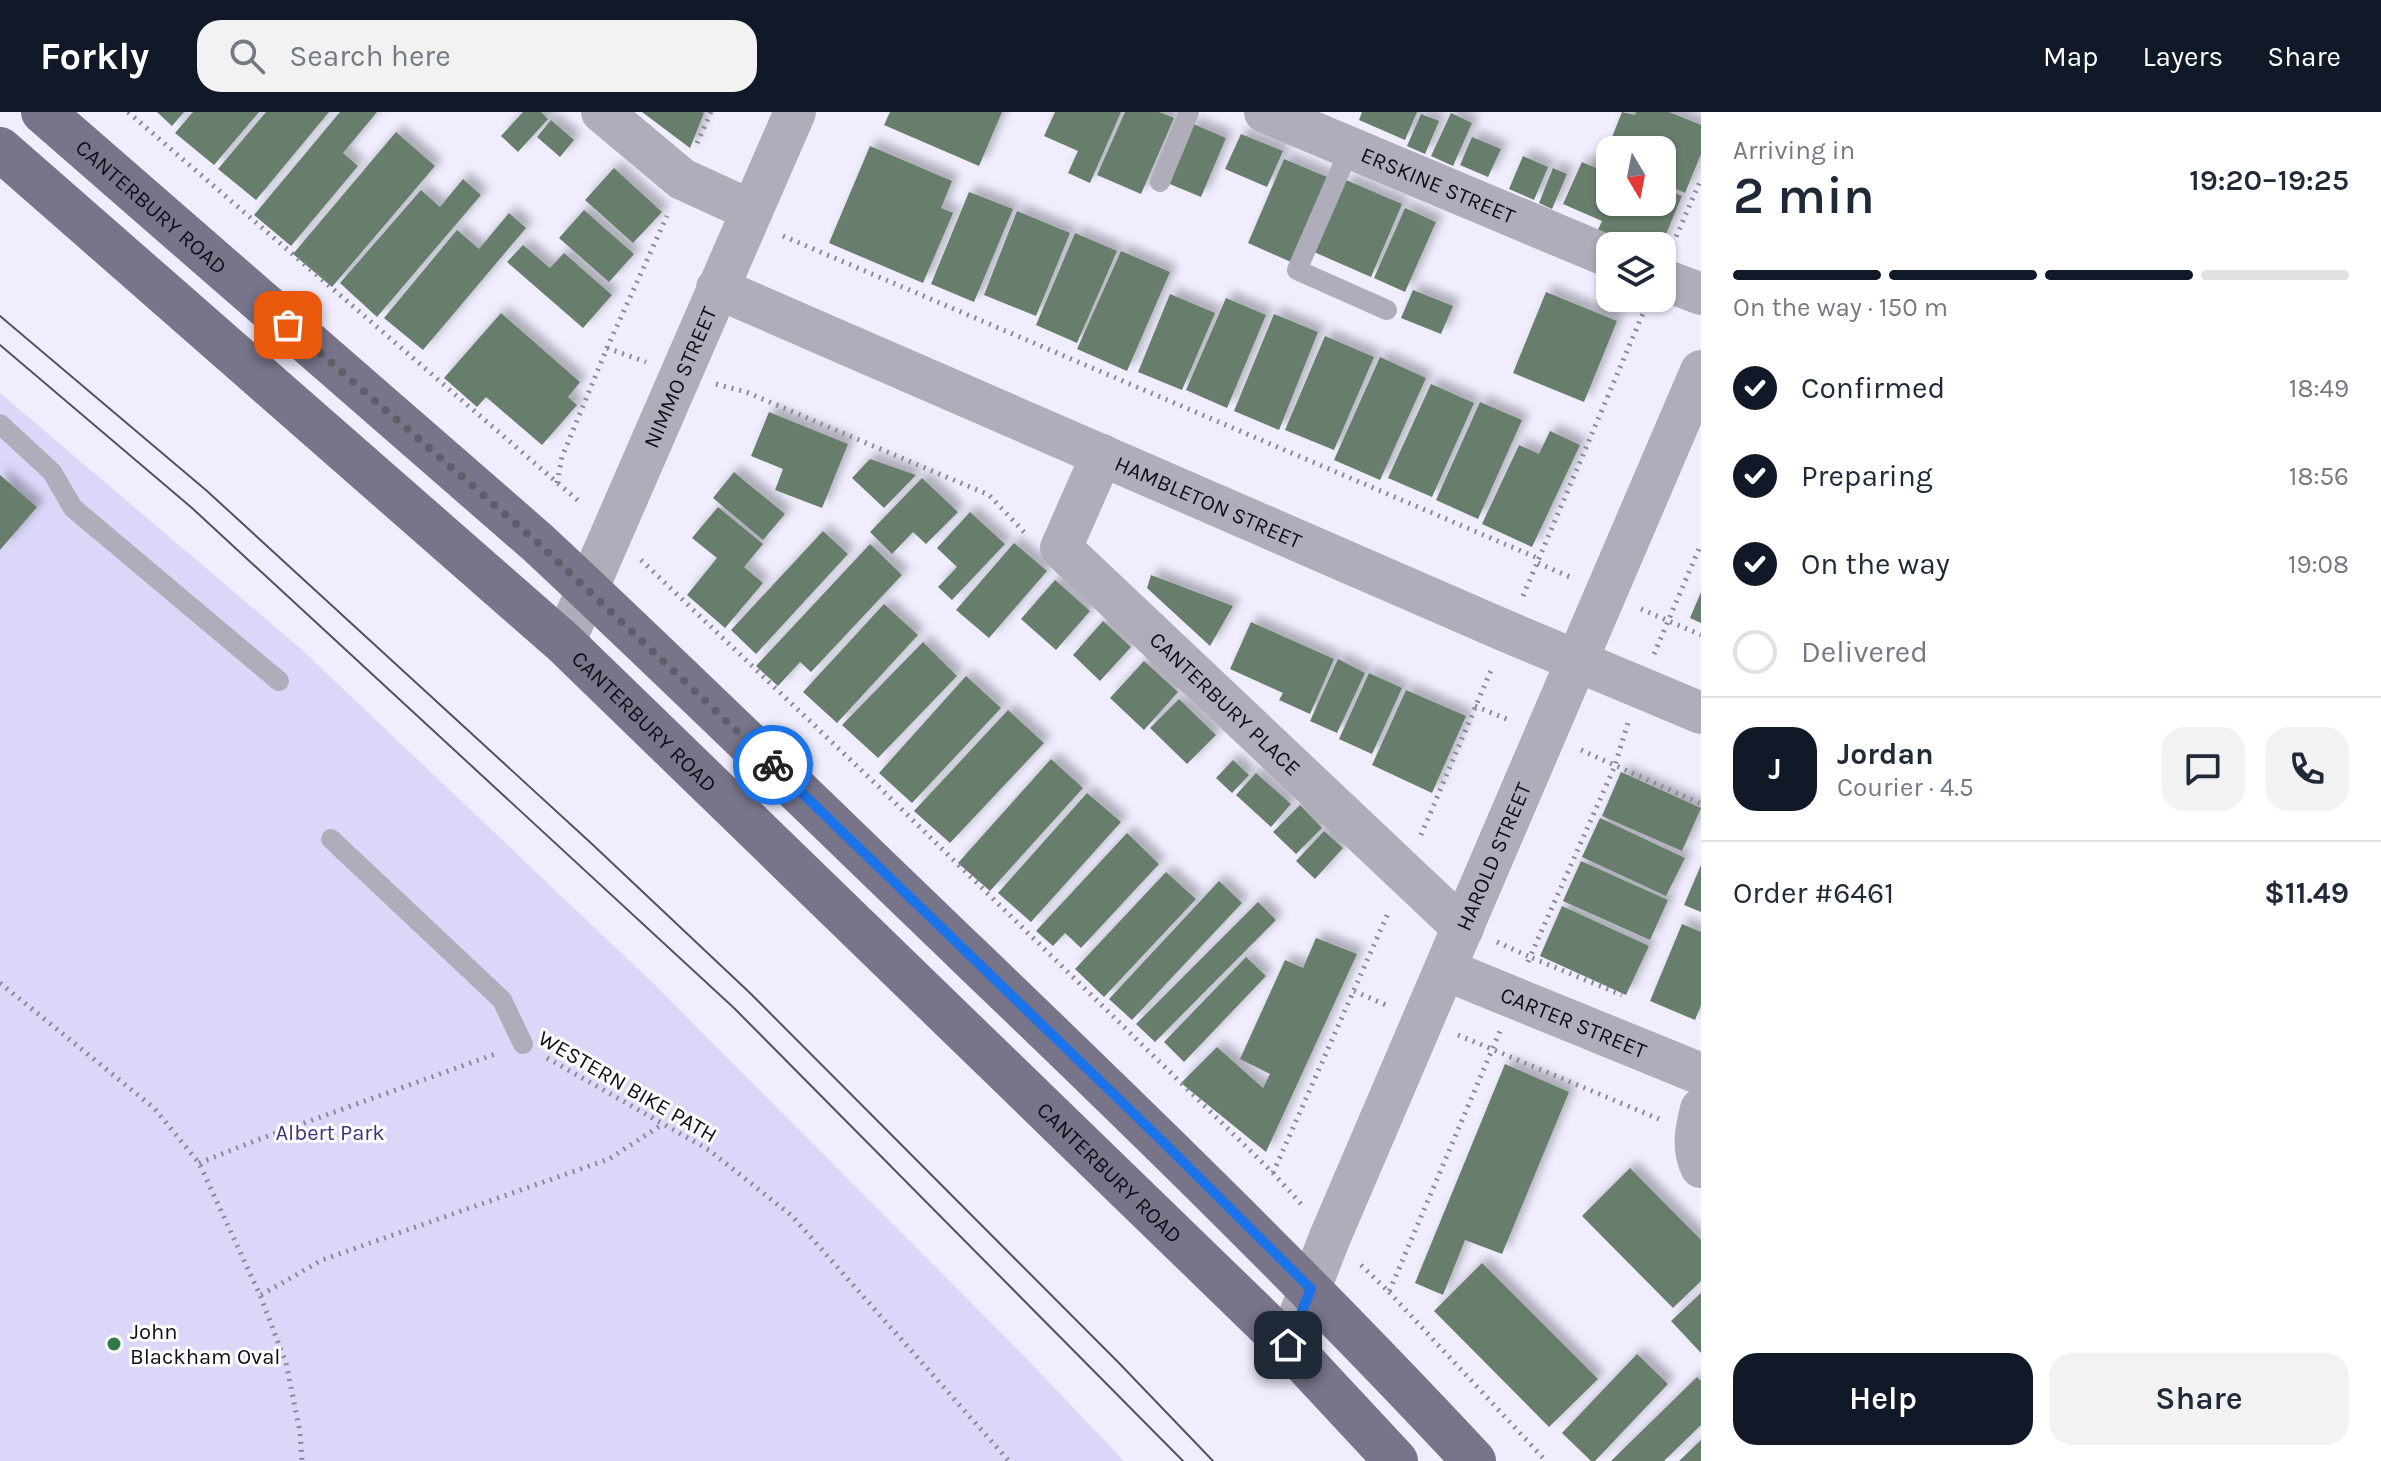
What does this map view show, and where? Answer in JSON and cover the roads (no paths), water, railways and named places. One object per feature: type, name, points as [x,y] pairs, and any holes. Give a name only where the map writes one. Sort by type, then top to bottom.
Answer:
[{"type":"main road","name":"CANTERBURY ROAD","points":[[43,112],[587,588],[878,866],[1311,1289],[1474,1461]]},
{"type":"main road","name":"CANTERBURY ROAD","points":[[0,149],[564,643],[1288,1345],[1396,1461]]},
{"type":"street","points":[[602,112],[682,179],[750,217]]},
{"type":"street","name":"NIMMO STREET","points":[[564,643],[795,112]]},
{"type":"street","name":"ERSKINE STREET","points":[[1265,112],[1596,251]]},
{"type":"street","points":[[1676,276],[1701,294]]},
{"type":"street","name":"HAMBLETON STREET","points":[[717,288],[1701,713]]},
{"type":"street","name":"HAROLD STREET","points":[[1288,1345],[1330,1237],[1701,371]]},
{"type":"street","name":"CANTERBURY PLACE","points":[[1102,455],[1061,548],[1463,928]]},
{"type":"street","name":"CARTER STREET","points":[[1446,970],[1701,1074]]},
{"type":"lane","points":[[1160,182],[1189,112]]},
{"type":"lane","points":[[1350,148],[1297,270],[1387,310]]},
{"type":"lane","points":[[0,424],[52,472],[73,508],[279,681]]},
{"type":"lane","points":[[331,839],[502,1000],[523,1044]]},
{"type":"tram line","points":[[0,316],[207,491],[750,993],[1213,1461]]},
{"type":"tram line","points":[[0,345],[192,508],[734,1008],[1183,1461]]},
{"type":"place","name":"John Blackham Oval","points":[[114,1344]]},
{"type":"park label","name":"Albert Park","points":[[330,1132]]}]
